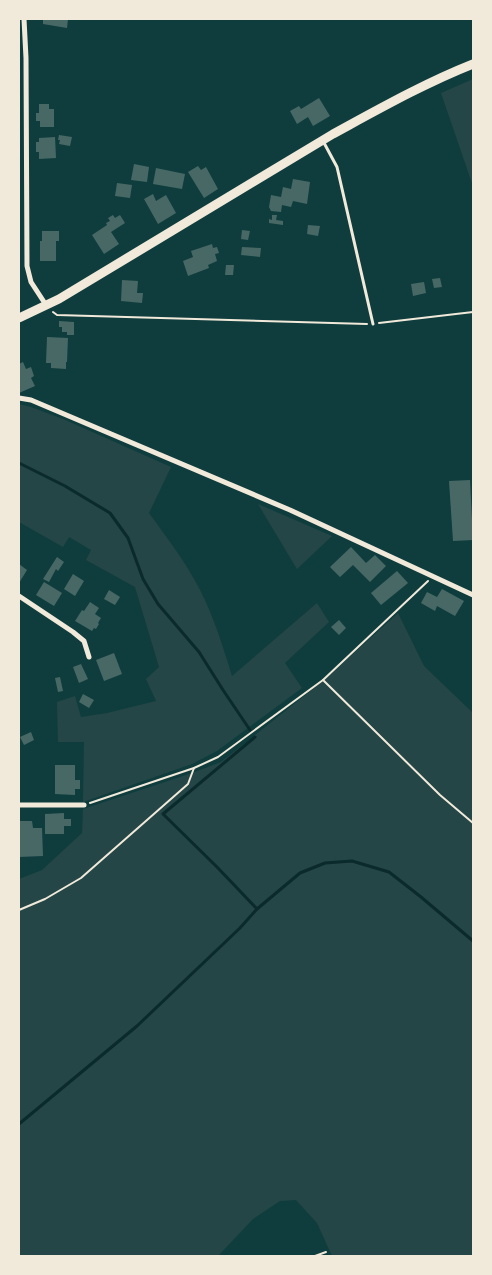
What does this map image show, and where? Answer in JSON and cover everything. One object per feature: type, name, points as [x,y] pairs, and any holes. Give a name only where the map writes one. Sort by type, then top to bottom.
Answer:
[{"type":"main road","points":[[19,318],[59,299],[373,112],[450,73],[473,64]]},
{"type":"street","points":[[24,19],[26,58],[27,266],[32,282],[46,305]]},
{"type":"street","points":[[19,58],[26,58]]},
{"type":"street","points":[[19,398],[31,400],[290,510],[434,576],[473,596]]},
{"type":"street","points":[[19,596],[84,641],[89,657]]},
{"type":"street","points":[[19,805],[84,805]]},
{"type":"lane","points":[[323,141],[336,167],[373,324]]},
{"type":"path","points":[[46,305],[57,316],[373,324],[473,312]]},
{"type":"path","points":[[84,805],[194,768],[218,757],[323,680],[434,576]]},
{"type":"path","points":[[323,680],[440,795],[473,823]]},
{"type":"path","points":[[19,910],[45,899],[81,878],[188,784],[194,768]]},
{"type":"path","points":[[315,1256],[326,1252]]},
{"type":"shaded area","points":[[473,79],[473,186],[441,93]]},
{"type":"shaded area","points":[[19,404],[63,419],[171,467],[149,513],[195,580],[214,621],[232,676],[317,603],[329,622],[285,663],[302,688],[217,751],[192,764],[83,802],[84,742],[58,742],[57,702],[75,696],[81,717],[107,713],[156,701],[146,679],[159,667],[135,587],[86,560],[91,550],[69,537],[63,547],[19,522]]},
{"type":"shaded area","points":[[258,504],[332,536],[297,569]]},
{"type":"shaded area","points":[[398,613],[424,666],[473,713],[473,1256],[332,1256],[317,1223],[296,1200],[280,1201],[253,1219],[218,1256],[20,1256],[19,879],[42,870],[82,833],[83,809],[221,762],[323,681]]},
{"type":"building","points":[[43,19],[68,19],[67,28],[43,24]]},
{"type":"building","points":[[319,98],[330,116],[313,126],[308,117],[297,124],[290,111],[299,106],[301,109]]},
{"type":"building","points":[[39,104],[49,104],[49,109],[54,109],[54,127],[40,127],[40,121],[36,121],[36,113],[39,113]]},
{"type":"building","points":[[59,135],[72,137],[70,146],[59,144]]},
{"type":"building","points":[[55,137],[56,158],[39,159],[39,152],[36,152],[36,142],[39,142],[39,138]]},
{"type":"building","points":[[134,164],[149,167],[147,182],[131,180]]},
{"type":"building","points":[[198,166],[201,170],[206,167],[218,189],[204,198],[188,172]]},
{"type":"building","points":[[156,168],[185,174],[182,189],[153,184]]},
{"type":"building","points":[[293,179],[310,182],[307,204],[293,201],[291,207],[282,205],[281,212],[271,211],[269,207],[271,195],[281,197],[283,187],[291,189]]},
{"type":"building","points":[[117,183],[132,185],[130,198],[115,196]]},
{"type":"building","points":[[153,194],[156,201],[166,195],[176,213],[158,224],[144,199]]},
{"type":"building","points":[[113,215],[115,218],[120,215],[125,223],[111,232],[119,244],[104,254],[92,235],[107,225],[106,223],[110,221],[108,218]]},
{"type":"building","points":[[272,215],[277,215],[276,220],[283,221],[283,225],[269,223],[269,219],[272,220]]},
{"type":"building","points":[[308,225],[320,226],[318,236],[307,234]]},
{"type":"building","points":[[242,230],[250,231],[248,240],[241,239]]},
{"type":"building","points":[[42,231],[59,231],[59,241],[56,241],[56,261],[40,261]]},
{"type":"building","points":[[212,244],[213,248],[217,247],[219,253],[215,254],[217,261],[208,265],[209,268],[188,276],[183,261],[193,257],[191,251]]},
{"type":"building","points":[[242,247],[261,248],[260,257],[241,255]]},
{"type":"building","points":[[226,265],[234,265],[233,275],[225,275]]},
{"type":"building","points":[[440,278],[442,287],[434,288],[432,279]]},
{"type":"building","points":[[122,280],[138,281],[137,293],[143,293],[142,303],[121,301]]},
{"type":"building","points":[[424,282],[426,293],[413,296],[411,284]]},
{"type":"building","points":[[59,321],[74,322],[74,335],[67,335],[67,332],[62,332],[62,327],[59,327]]},
{"type":"building","points":[[47,337],[68,338],[66,369],[51,368],[51,363],[46,363]]},
{"type":"building","points":[[23,362],[26,369],[31,367],[34,376],[31,378],[35,386],[19,393],[19,364]]},
{"type":"building","points":[[470,480],[473,540],[453,541],[449,481]]},
{"type":"building","points":[[351,547],[366,563],[375,555],[386,566],[370,582],[353,565],[340,577],[330,567]]},
{"type":"building","points":[[57,557],[64,562],[58,571],[56,569],[49,582],[43,579]]},
{"type":"building","points":[[19,564],[27,570],[19,583]]},
{"type":"building","points":[[397,571],[408,583],[381,605],[371,593]]},
{"type":"building","points":[[73,574],[84,581],[75,596],[64,589]]},
{"type":"building","points":[[44,582],[62,593],[54,606],[36,595]]},
{"type":"building","points":[[442,589],[464,601],[455,616],[437,606],[435,611],[421,603],[427,592],[437,597]]},
{"type":"building","points":[[109,590],[120,597],[115,605],[104,599]]},
{"type":"building","points":[[90,602],[99,608],[95,614],[101,618],[96,629],[94,628],[92,631],[75,621]]},
{"type":"building","points":[[339,620],[346,628],[339,635],[331,627]]},
{"type":"building","points":[[114,653],[122,674],[104,681],[96,660]]},
{"type":"building","points":[[81,664],[88,679],[79,683],[73,667]]},
{"type":"building","points":[[60,677],[63,691],[58,692],[55,678]]},
{"type":"building","points":[[83,694],[94,700],[89,708],[79,702]]},
{"type":"building","points":[[31,732],[34,740],[24,745],[20,737]]},
{"type":"building","points":[[55,765],[75,765],[75,780],[80,780],[80,789],[75,789],[75,795],[55,794]]},
{"type":"building","points":[[64,813],[64,819],[71,819],[71,826],[64,826],[64,834],[45,834],[45,814]]},
{"type":"building","points":[[19,821],[32,821],[33,828],[42,828],[43,856],[19,857]]},
{"type":"waterway","points":[[19,463],[65,486],[110,513],[128,538],[143,579],[158,604],[199,652],[250,730]]},
{"type":"waterway","points":[[255,737],[163,814],[257,909]]},
{"type":"waterway","points":[[19,1124],[137,1026],[240,928],[257,909],[300,873],[325,863],[352,861],[389,872],[473,941]]}]
